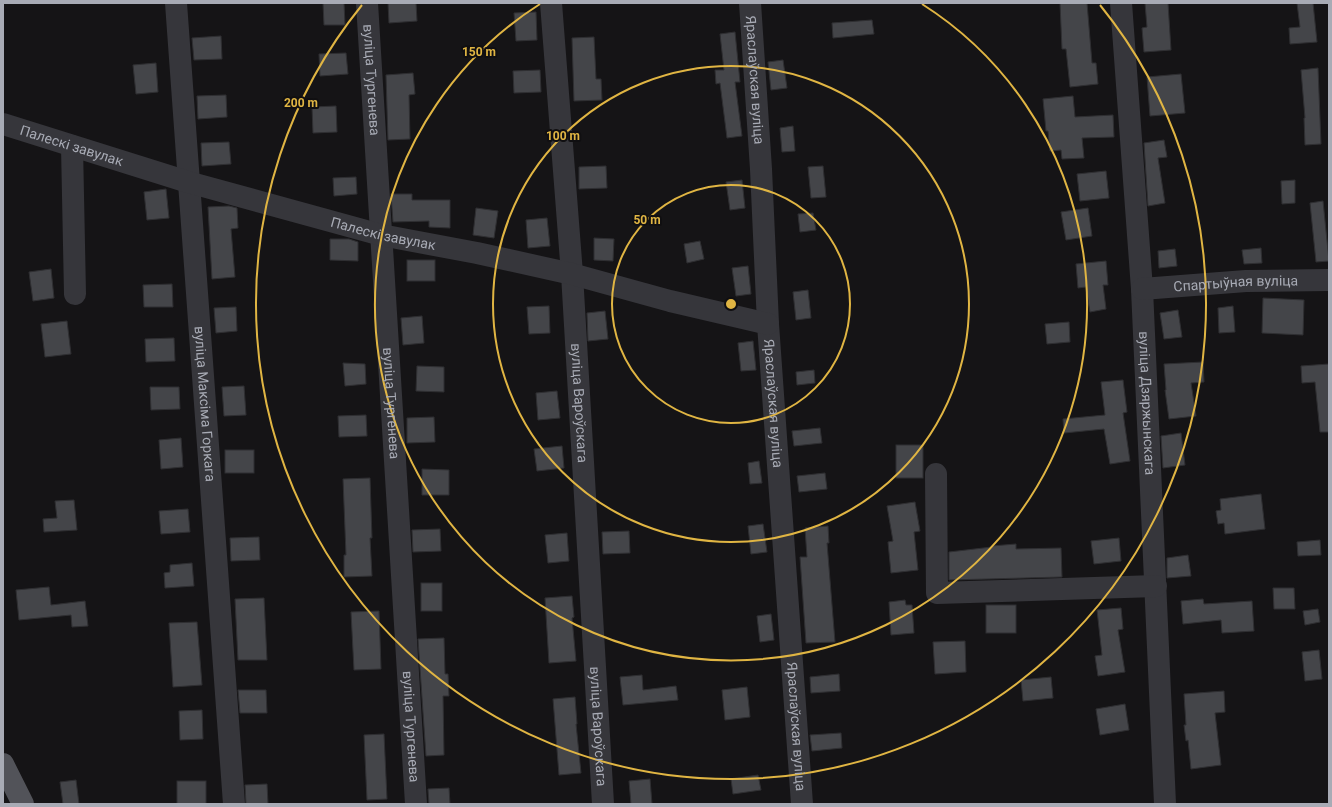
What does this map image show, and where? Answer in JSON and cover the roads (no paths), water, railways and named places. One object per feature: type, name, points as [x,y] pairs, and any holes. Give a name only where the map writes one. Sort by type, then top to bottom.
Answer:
[{"type":"main road","points":[[3,764],[23,804]]},
{"type":"street","name":"вуліца Максіма Горкага","points":[[176,3],[234,804]]},
{"type":"street","name":"вуліца Тургенева","points":[[367,3],[416,804]]},
{"type":"street","name":"вуліца Вароўскага","points":[[551,3],[572,274],[603,804]]},
{"type":"street","name":"Яраслаўская вуліца","points":[[750,3],[761,169],[768,324],[802,804]]},
{"type":"street","name":"вуліца Дзяржынскага","points":[[1121,3],[1142,289],[1165,804]]},
{"type":"street","name":"Палескі завулак","points":[[3,124],[188,182],[381,235],[477,253],[572,274],[670,301],[768,324]]},
{"type":"street","points":[[72,146],[75,294]]},
{"type":"street","name":"Спартыўная вуліца","points":[[1142,289],[1246,281],[1329,280]]},
{"type":"street","points":[[936,474],[937,593],[1156,586]]}]
